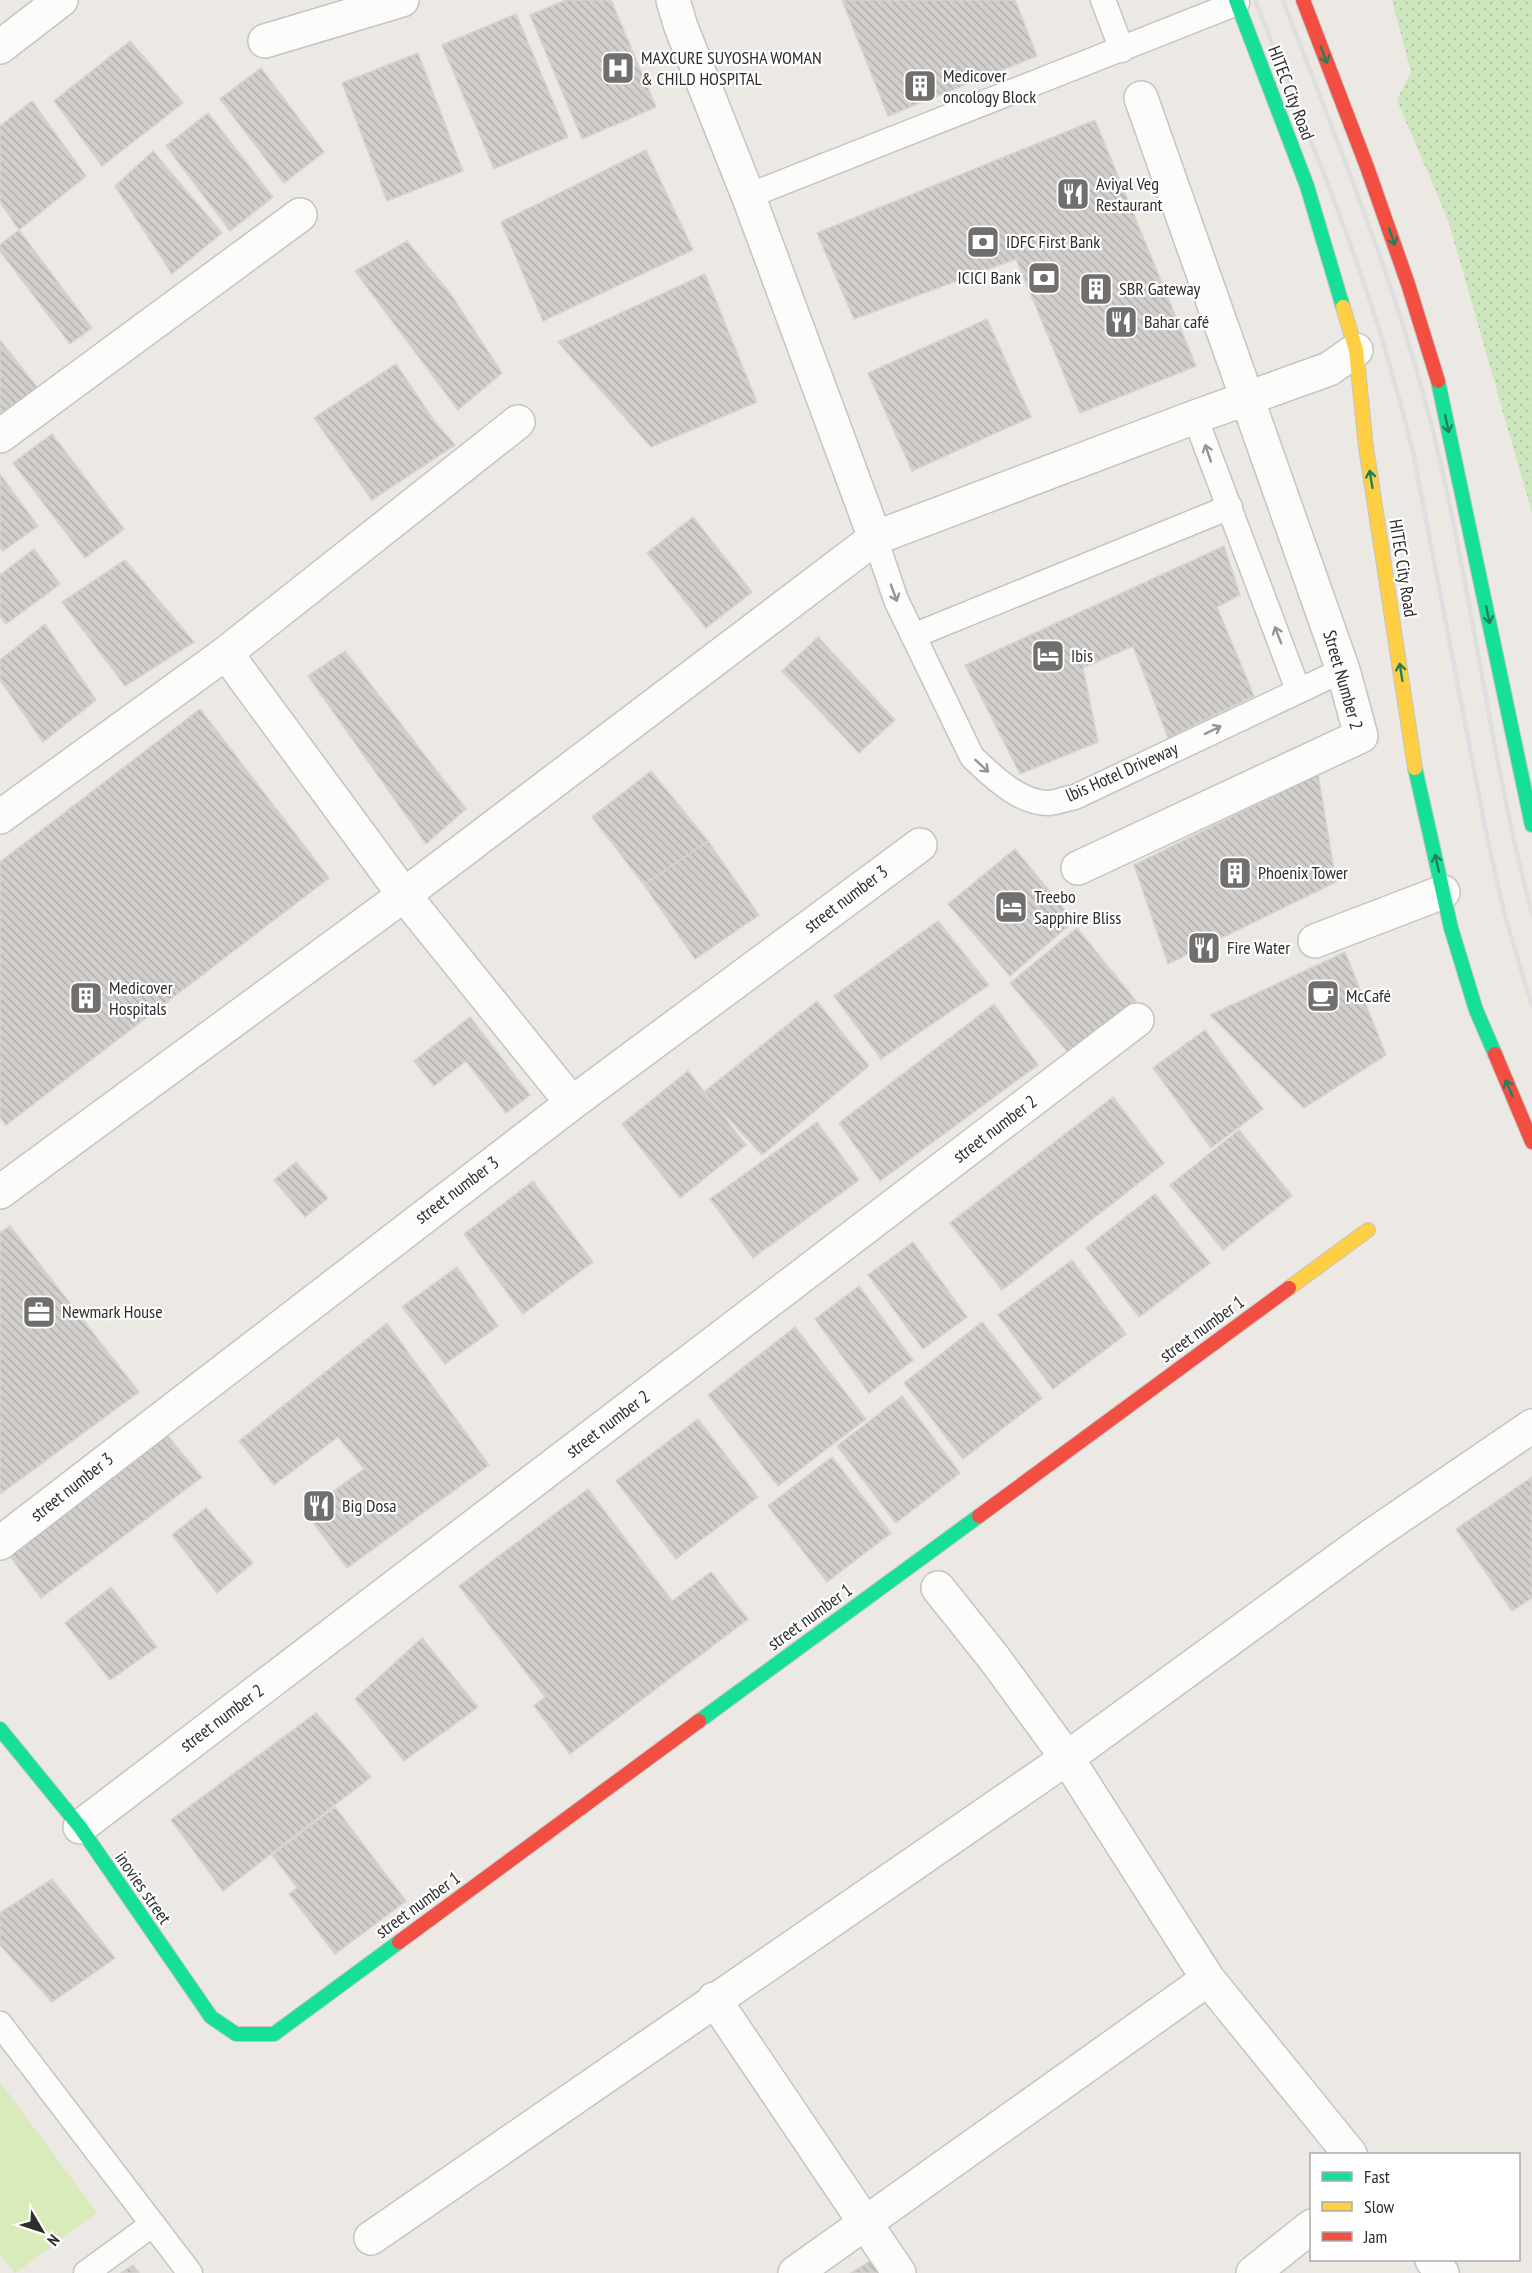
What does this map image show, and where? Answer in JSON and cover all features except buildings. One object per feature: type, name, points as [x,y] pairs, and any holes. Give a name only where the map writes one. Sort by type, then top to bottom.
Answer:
[{"type":"main road","points":[[1303,0],[1367,167],[1438,379],[1532,825]]},
{"type":"main road","name":"HITEC City Road","points":[[1236,2],[1307,186],[1356,350],[1366,447],[1417,783],[1451,928],[1476,1010],[1532,1142]]},
{"type":"main road","name":"street number 1","points":[[274,2034],[1368,1230]]},
{"type":"main road","name":"inovies street","points":[[0,1729],[80,1827],[210,2017],[236,2034],[274,2034]]},
{"type":"street","points":[[0,47],[61,0]]},
{"type":"street","points":[[265,41],[402,0]]},
{"type":"street","points":[[673,0],[875,538]]},
{"type":"street","name":"Street Number 2","points":[[1090,871],[1364,747],[1343,670],[1141,98]]},
{"type":"street","points":[[0,436],[300,215]]},
{"type":"street","points":[[0,1192],[404,895],[875,538],[1247,397],[1329,369],[1356,350]]},
{"type":"street","points":[[0,817],[226,653],[518,422]]},
{"type":"street","points":[[226,653],[404,895],[572,1103]]},
{"type":"street","name":"street number 3","points":[[0,1543],[572,1103],[920,845]]},
{"type":"street","points":[[1315,941],[1443,892]]},
{"type":"street","name":"street number 2","points":[[80,1827],[1137,1020]]},
{"type":"street","points":[[371,2238],[1067,1758],[1374,1534],[1532,1426]]},
{"type":"street","points":[[938,1588],[994,1658],[1067,1758],[1208,1979],[1349,2153]]},
{"type":"street","points":[[795,2273],[1208,1979]]},
{"type":"street","points":[[714,2000],[867,2222],[899,2273]]},
{"type":"street","points":[[1253,2273],[1310,2227]]},
{"type":"street","points":[[1433,2261],[1442,2273]]},
{"type":"lane","points":[[1103,0],[1122,50]]},
{"type":"lane","points":[[748,196],[1122,50],[1236,2]]},
{"type":"lane","points":[[1195,417],[1298,690]]},
{"type":"lane","points":[[914,636],[1230,507]]},
{"type":"lane","name":"lbis Hotel Driveway","points":[[875,538],[896,600],[972,757],[990,774],[1023,797],[1047,803],[1076,796],[1343,670]]},
{"type":"lane","points":[[0,2024],[190,2273]]},
{"type":"lane","points":[[86,2273],[153,2224]]},
{"type":"green space","points":[[1392,0],[1532,0],[1532,513],[1448,220],[1397,100],[1411,72]]},
{"type":"green space","points":[[0,2082],[97,2213],[15,2273],[0,2254]]},
{"type":"railway","points":[[1255,0],[1356,260],[1398,394],[1413,452],[1487,837],[1505,916],[1532,1006]]},
{"type":"railway","points":[[1283,0],[1369,225],[1424,397],[1463,570],[1494,743],[1532,914]]},
{"type":"traffic: fast","points":[[1236,0],[1307,186],[1343,307]]},
{"type":"traffic: fast","points":[[1438,381],[1532,825]]},
{"type":"traffic: fast","points":[[1415,768],[1451,928],[1476,1010],[1495,1054]]},
{"type":"traffic: fast","points":[[699,1721],[979,1516]]},
{"type":"traffic: fast","points":[[0,1729],[80,1827],[211,2017],[236,2034],[274,2034],[399,1942]]},
{"type":"traffic: slow","points":[[1343,307],[1356,350],[1366,447],[1415,768]]},
{"type":"traffic: slow","points":[[1289,1288],[1368,1230]]},
{"type":"traffic: jam","points":[[1303,0],[1367,167],[1408,284],[1438,381]]},
{"type":"traffic: jam","points":[[1495,1054],[1532,1142]]},
{"type":"traffic: jam","points":[[979,1516],[1289,1288]]},
{"type":"traffic: jam","points":[[399,1942],[699,1721]]},
{"type":"place","name":"MAXCURE SUYOSHA WOMAN & CHILD HOSPITAL","points":[[618,68]]},
{"type":"place","name":"Medicover oncology Block","points":[[920,86]]},
{"type":"place","name":"Aviyal Veg Restaurant","points":[[1073,194]]},
{"type":"place","name":"IDFC First Bank","points":[[983,242]]},
{"type":"place","name":"ICICI Bank","points":[[1044,278]]},
{"type":"place","name":"SBR Gateway","points":[[1096,289]]},
{"type":"place","name":"Bahar café","points":[[1121,322]]},
{"type":"place","name":"Ibis","points":[[1048,656]]},
{"type":"place","name":"Phoenix Tower","points":[[1235,873]]},
{"type":"place","name":"Treebo Sapphire Bliss","points":[[1011,907]]},
{"type":"place","name":"Fire Water","points":[[1204,948]]},
{"type":"place","name":"McCafé","points":[[1323,996]]},
{"type":"place","name":"Medicover Hospitals","points":[[86,998]]},
{"type":"place","name":"Newmark House","points":[[39,1312]]},
{"type":"place","name":"Big Dosa","points":[[319,1506]]}]
